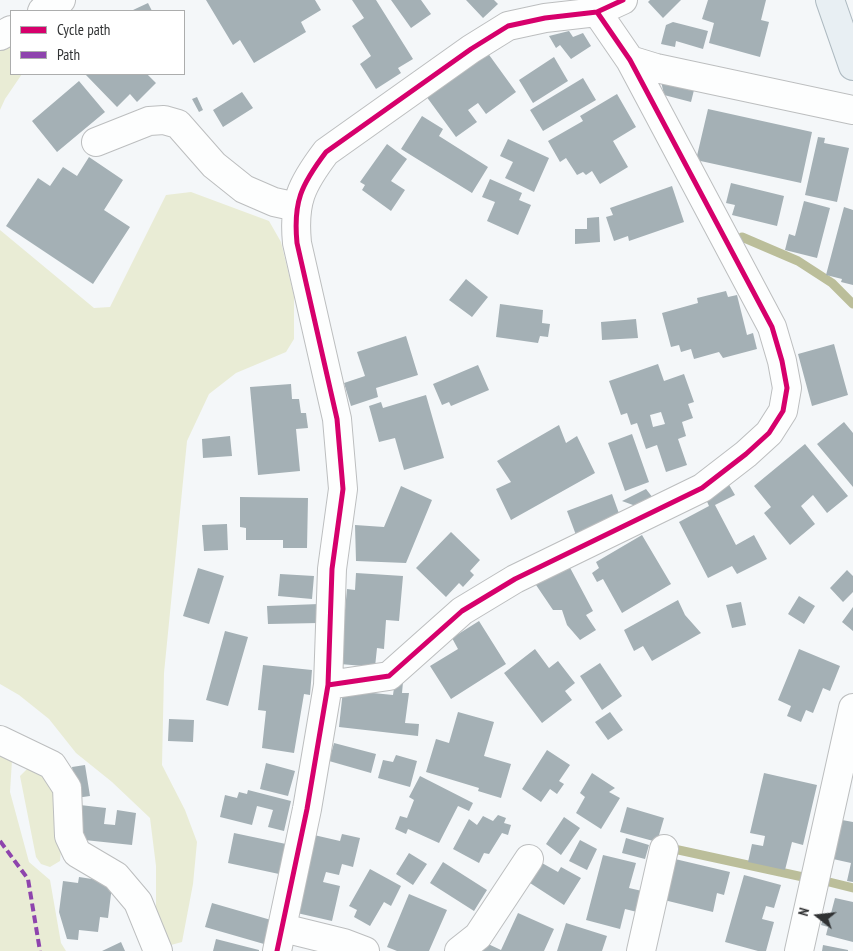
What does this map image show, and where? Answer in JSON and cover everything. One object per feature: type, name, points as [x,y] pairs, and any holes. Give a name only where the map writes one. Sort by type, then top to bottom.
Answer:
[{"type":"main road","points":[[830,0],[853,66]]},
{"type":"street","points":[[44,10],[61,0]]},
{"type":"street","points":[[364,951],[344,943],[280,939],[307,809],[328,685],[332,569],[343,489],[337,419],[297,243],[295,222],[299,196],[309,175],[326,152],[471,49],[508,26],[545,18],[596,12],[623,0]]},
{"type":"street","points":[[328,685],[389,676],[462,611],[515,579],[702,488],[746,454],[769,433],[783,411],[787,388],[772,326],[630,60],[596,12]]},
{"type":"street","points":[[630,60],[656,68],[853,110]]},
{"type":"street","points":[[96,142],[149,121],[164,120],[178,124],[214,165],[244,189],[274,202],[297,207]]},
{"type":"street","points":[[799,951],[853,708]]},
{"type":"street","points":[[0,740],[52,765],[67,788],[69,836],[77,853],[116,876],[138,902],[158,951]]},
{"type":"street","points":[[641,951],[664,849]]},
{"type":"street","points":[[459,951],[478,936],[529,859]]},
{"type":"green space","points":[[10,38],[10,75],[21,75],[0,110],[0,44]]},
{"type":"green space","points":[[191,192],[269,221],[281,242],[294,296],[294,339],[286,352],[236,373],[209,394],[187,441],[164,673],[162,765],[185,810],[197,842],[193,884],[182,942],[171,945],[156,919],[156,866],[150,818],[112,782],[76,753],[49,719],[19,695],[0,684],[0,230],[94,308],[110,307],[166,195]]},
{"type":"green space","points":[[0,753],[12,760],[10,792],[29,862],[50,880],[61,943],[66,951],[0,951]]},
{"type":"green space","points":[[27,769],[46,777],[58,799],[62,839],[60,861],[50,867],[41,864],[36,857],[20,776]]},
{"type":"building","points":[[206,0],[315,0],[321,10],[301,22],[306,32],[254,63],[240,40],[233,45]]},
{"type":"building","points":[[352,0],[376,0],[413,59],[398,68],[401,73],[376,89],[360,64],[371,56],[352,26],[364,18]]},
{"type":"building","points":[[391,0],[421,0],[431,14],[411,28]]},
{"type":"building","points":[[466,0],[494,0],[498,4],[483,18]]},
{"type":"building","points":[[650,0],[681,0],[663,18],[648,2]]},
{"type":"building","points":[[708,0],[766,0],[761,20],[769,22],[760,57],[709,43],[714,23],[702,19]]},
{"type":"building","points":[[148,3],[152,10],[133,10]]},
{"type":"building","points":[[673,22],[708,31],[703,49],[676,41],[675,47],[661,44],[666,25]]},
{"type":"building","points":[[569,31],[573,37],[583,33],[591,46],[571,59],[560,45],[556,48],[549,36]]},
{"type":"building","points":[[487,52],[516,92],[486,114],[478,103],[468,110],[477,122],[456,137],[426,96]]},
{"type":"building","points":[[554,57],[568,81],[533,103],[519,80]]},
{"type":"building","points":[[86,75],[148,75],[156,83],[137,102],[130,94],[117,107]]},
{"type":"building","points":[[583,78],[596,100],[543,131],[530,110]]},
{"type":"building","points":[[79,81],[105,112],[57,152],[32,121]]},
{"type":"building","points":[[661,81],[694,90],[691,102],[664,95]]},
{"type":"building","points":[[242,92],[253,108],[223,127],[213,110]]},
{"type":"building","points":[[617,94],[636,127],[613,141],[628,167],[600,184],[592,171],[586,175],[583,172],[577,175],[566,158],[560,162],[548,141],[583,121],[580,116]]},
{"type":"building","points":[[197,97],[203,110],[199,112],[192,99]]},
{"type":"building","points":[[708,109],[812,132],[801,183],[696,160]]},
{"type":"building","points":[[422,116],[443,129],[439,136],[488,167],[472,193],[401,149]]},
{"type":"building","points":[[818,137],[825,138],[824,143],[849,148],[837,202],[805,195]]},
{"type":"building","points":[[508,139],[549,158],[534,192],[505,178],[513,162],[500,156]]},
{"type":"building","points":[[387,144],[407,159],[391,181],[405,190],[391,211],[362,190],[365,185],[360,182]]},
{"type":"building","points":[[89,157],[123,180],[104,210],[130,227],[93,284],[6,226],[38,178],[50,186],[63,167],[77,176]]},
{"type":"building","points":[[490,179],[522,193],[519,200],[531,205],[518,235],[487,221],[495,202],[482,197]]},
{"type":"building","points":[[731,183],[784,196],[777,226],[732,215],[735,205],[726,203]]},
{"type":"building","points":[[672,186],[684,222],[629,241],[628,236],[614,241],[606,217],[613,215],[610,208]]},
{"type":"building","points":[[804,201],[830,208],[817,258],[785,250],[789,234],[795,236]]},
{"type":"building","points":[[844,207],[853,210],[853,285],[841,282],[842,279],[826,275]]},
{"type":"building","points":[[599,217],[600,242],[575,244],[575,229],[587,229],[587,218]]},
{"type":"building","points":[[466,279],[488,297],[472,317],[449,300]]},
{"type":"building","points":[[726,291],[728,297],[737,295],[747,335],[753,333],[757,349],[723,358],[719,352],[694,359],[691,349],[681,352],[679,345],[671,347],[662,313],[698,303],[697,298]]},
{"type":"building","points":[[500,304],[543,310],[542,323],[550,324],[548,337],[540,336],[538,343],[496,337]]},
{"type":"building","points":[[636,319],[638,338],[602,340],[601,322]]},
{"type":"building","points":[[406,336],[418,375],[376,388],[378,397],[351,406],[344,383],[365,376],[357,352]]},
{"type":"building","points":[[834,344],[848,395],[812,406],[798,354]]},
{"type":"building","points":[[658,364],[664,381],[684,374],[694,402],[688,404],[693,418],[682,422],[686,436],[678,439],[687,465],[666,472],[657,445],[646,449],[637,423],[631,425],[627,413],[621,415],[609,381]],"holes":[[[661,412],[665,424],[653,427],[650,415]]]},
{"type":"building","points":[[478,365],[489,390],[451,406],[449,402],[442,405],[433,384]]},
{"type":"building","points":[[291,384],[292,399],[299,399],[301,413],[306,413],[308,428],[296,429],[300,471],[258,475],[250,387]]},
{"type":"building","points":[[426,395],[444,458],[404,470],[395,438],[379,442],[369,406],[381,402],[383,408]]},
{"type":"building","points":[[844,422],[853,433],[853,487],[817,444]]},
{"type":"building","points":[[559,425],[566,443],[577,436],[595,473],[511,520],[496,489],[511,482],[497,461]]},
{"type":"building","points":[[632,434],[649,482],[625,491],[608,443]]},
{"type":"building","points":[[230,436],[232,456],[203,458],[202,439]]},
{"type":"building","points":[[805,444],[848,496],[827,513],[813,495],[801,506],[815,524],[790,545],[764,513],[771,507],[754,486]]},
{"type":"building","points":[[728,483],[735,495],[715,505],[736,545],[754,535],[767,559],[737,574],[732,566],[708,578],[679,522],[709,506],[704,495]]},
{"type":"building","points":[[401,486],[432,500],[406,563],[356,561],[355,525],[384,527]]},
{"type":"building","points":[[646,489],[657,503],[644,509],[622,501]]},
{"type":"building","points":[[612,494],[621,519],[576,535],[567,511]]},
{"type":"building","points":[[240,497],[308,498],[307,548],[283,548],[283,540],[246,540],[246,528],[240,527]]},
{"type":"building","points":[[227,524],[228,550],[204,551],[202,525]]},
{"type":"building","points":[[451,532],[480,560],[470,571],[474,575],[463,587],[459,583],[446,597],[416,568]]},
{"type":"building","points":[[642,535],[671,584],[622,613],[603,579],[597,582],[592,573],[599,568],[596,562]]},
{"type":"building","points":[[567,562],[593,611],[586,615],[596,630],[580,640],[567,625],[562,610],[553,610],[534,582]]},
{"type":"building","points":[[198,568],[224,576],[209,624],[183,616]]},
{"type":"building","points":[[847,570],[853,576],[853,592],[843,602],[830,588]]},
{"type":"building","points":[[356,573],[403,576],[399,621],[386,620],[384,649],[377,648],[375,667],[340,664],[347,589],[355,590]]},
{"type":"building","points":[[280,574],[314,576],[312,599],[278,596]]},
{"type":"building","points":[[799,596],[815,606],[804,624],[788,614]]},
{"type":"building","points":[[678,600],[685,615],[701,633],[652,661],[643,646],[634,651],[624,630]]},
{"type":"building","points":[[741,602],[746,625],[732,628],[726,605]]},
{"type":"building","points":[[319,604],[319,623],[268,624],[267,606]]},
{"type":"building","points":[[853,607],[853,631],[842,622]]},
{"type":"building","points":[[479,621],[506,664],[451,699],[430,666],[458,649],[452,638]]},
{"type":"building","points":[[225,631],[248,637],[228,706],[206,700]]},
{"type":"building","points":[[535,649],[549,668],[558,661],[575,683],[565,691],[572,700],[542,723],[504,673]]},
{"type":"building","points":[[799,649],[840,666],[830,691],[823,688],[813,713],[806,710],[801,722],[787,716],[791,706],[778,700]]},
{"type":"building","points":[[600,663],[622,696],[602,710],[580,676]]},
{"type":"building","points":[[263,665],[312,670],[310,695],[304,694],[294,753],[262,748],[266,711],[258,710]]},
{"type":"building","points":[[395,681],[403,682],[402,693],[409,693],[405,723],[419,724],[418,736],[339,727],[343,690],[393,695]]},
{"type":"building","points":[[458,712],[494,722],[484,756],[511,764],[501,798],[478,791],[479,788],[426,772],[436,739],[449,743]]},
{"type":"building","points":[[610,712],[623,730],[608,740],[595,722]]},
{"type":"building","points":[[169,719],[194,720],[193,742],[168,741]]},
{"type":"building","points":[[334,743],[376,754],[371,773],[329,761]]},
{"type":"building","points":[[547,750],[570,765],[559,781],[564,784],[557,794],[550,789],[541,802],[522,789]]},
{"type":"building","points":[[396,755],[417,761],[410,787],[378,778],[383,760],[393,762]]},
{"type":"building","points":[[266,763],[295,771],[288,796],[260,789]]},
{"type":"building","points":[[85,765],[90,796],[76,798],[72,767]]},
{"type":"building","points":[[592,773],[615,788],[609,792],[620,798],[601,829],[576,813],[585,797],[580,793]]},
{"type":"building","points":[[764,773],[817,785],[803,845],[792,842],[785,870],[748,862],[752,844],[763,846],[765,836],[750,833]]},
{"type":"building","points":[[420,776],[473,803],[469,811],[458,806],[439,843],[408,829],[406,834],[395,829],[400,816],[407,818],[414,800],[409,797]]},
{"type":"building","points":[[248,790],[291,801],[284,831],[268,827],[273,810],[257,806],[252,825],[220,817],[225,795],[237,798],[239,792],[247,794]]},
{"type":"building","points":[[80,805],[106,808],[104,824],[115,825],[117,810],[136,813],[132,845],[75,839]]},
{"type":"building","points":[[627,807],[664,818],[657,842],[620,832]]},
{"type":"building","points":[[498,815],[506,818],[504,823],[511,825],[508,835],[502,833],[489,854],[484,853],[479,863],[453,849],[469,819],[477,825],[483,816],[493,821]]},
{"type":"building","points":[[564,817],[580,828],[561,855],[546,844]]},
{"type":"building","points":[[842,820],[853,822],[853,882],[847,881],[851,863],[833,859]]},
{"type":"building","points":[[234,833],[286,844],[279,874],[228,863]]},
{"type":"building","points":[[342,834],[360,838],[353,867],[342,864],[339,875],[326,872],[323,882],[340,886],[332,921],[297,913],[314,835],[340,841]]},
{"type":"building","points":[[626,838],[649,845],[645,859],[622,853]]},
{"type":"building","points":[[580,840],[597,849],[587,870],[569,861]]},
{"type":"building","points":[[409,853],[427,864],[413,885],[396,874]]},
{"type":"building","points":[[603,855],[636,863],[629,888],[642,891],[637,912],[625,909],[620,929],[586,920]]},
{"type":"building","points":[[675,859],[730,872],[724,895],[717,893],[713,912],[664,900]]},
{"type":"building","points":[[443,862],[487,890],[474,911],[430,883]]},
{"type":"building","points":[[542,863],[558,872],[561,867],[581,878],[564,905],[530,883]]},
{"type":"building","points":[[370,869],[401,886],[391,906],[384,902],[370,926],[354,917],[357,910],[349,906]]},
{"type":"building","points":[[744,875],[781,885],[774,908],[766,906],[762,919],[774,922],[766,951],[758,951],[725,942]]},
{"type":"building","points":[[79,877],[105,881],[112,886],[108,918],[100,917],[98,932],[79,930],[78,940],[67,939],[59,912],[63,881],[78,883]]},
{"type":"building","points":[[409,894],[447,910],[429,951],[397,951],[387,947]]},
{"type":"building","points":[[835,898],[853,902],[853,942],[826,935],[828,927],[821,925],[824,915],[830,917]]},
{"type":"building","points":[[212,903],[271,920],[264,944],[205,927]]},
{"type":"building","points":[[518,913],[554,929],[544,951],[482,951],[486,943],[501,950]]},
{"type":"building","points":[[566,923],[607,936],[602,951],[557,951]]},
{"type":"building","points":[[216,939],[259,950],[259,951],[213,951]]},
{"type":"building","points":[[121,942],[125,951],[102,951]]},
{"type":"building","points":[[823,945],[848,950],[848,951],[822,951]]},
{"type":"waterway","points":[[742,237],[798,261],[832,283],[853,304]]},
{"type":"waterway","points":[[674,849],[803,877]]},
{"type":"waterway","points":[[825,881],[853,888]]},
{"type":"marked path","points":[[0,841],[28,879],[40,951]]},
{"type":"cycle path","points":[[277,951],[307,809],[328,685],[332,569],[343,489],[337,419],[297,243],[296,216],[301,194],[310,174],[326,152],[471,49],[508,26],[545,18],[597,12],[623,0]]},
{"type":"cycle path","points":[[328,685],[389,676],[462,611],[515,579],[702,488],[746,454],[769,433],[783,411],[787,388],[782,361],[772,327],[630,60],[597,12]]}]
